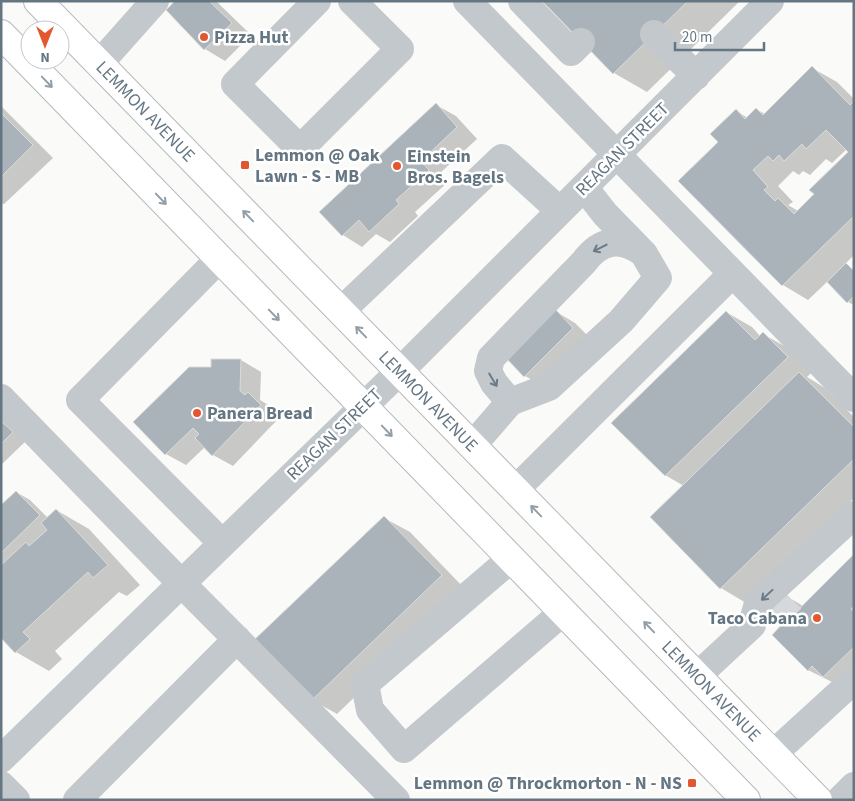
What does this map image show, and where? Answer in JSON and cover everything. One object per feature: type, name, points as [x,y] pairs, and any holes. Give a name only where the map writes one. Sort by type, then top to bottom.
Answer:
[{"type":"main road","name":"LEMMON AVENUE","points":[[38,1],[818,800]]},
{"type":"main road","points":[[1,34],[746,800]]},
{"type":"street","points":[[318,1],[235,84],[300,149],[400,49],[352,1]]},
{"type":"street","points":[[467,1],[854,398]]},
{"type":"street","points":[[522,1],[571,52],[582,42]]},
{"type":"street","name":"REAGAN STREET","points":[[1,759],[400,371],[770,1]]},
{"type":"street","points":[[99,64],[153,2]]},
{"type":"street","points":[[654,34],[696,76]]},
{"type":"street","points":[[341,311],[502,158],[560,211]]},
{"type":"street","points":[[472,446],[510,402],[549,387],[621,321],[658,278],[644,254],[606,214],[584,187]]},
{"type":"street","points":[[510,402],[494,383],[488,371],[490,358],[596,249],[612,242],[624,243],[635,247],[644,254]]},
{"type":"street","points":[[219,259],[80,400],[222,544]]},
{"type":"street","points":[[515,490],[732,274]]},
{"type":"street","points":[[1,398],[396,800]]},
{"type":"street","points":[[697,676],[752,625],[758,603],[854,514]]},
{"type":"street","points":[[752,625],[770,622],[824,561],[824,542]]},
{"type":"street","points":[[511,559],[365,684],[370,710],[404,749],[563,612]]},
{"type":"street","points":[[77,800],[237,639]]},
{"type":"street","points":[[773,754],[854,680]]},
{"type":"street","points":[[1,785],[16,800]]},
{"type":"street","points":[[840,800],[854,786]]},
{"type":"building","name":"Pizza Hut","points":[[175,1],[209,1],[232,23],[204,50],[166,10]]},
{"type":"building","points":[[542,1],[688,1],[613,74]]},
{"type":"building","points":[[812,66],[850,105],[854,101],[854,216],[782,286],[678,181],[718,142],[710,134],[736,109],[745,119],[756,108],[763,115]],"holes":[[[826,130],[848,152],[809,190],[814,194],[794,214],[778,198],[775,201],[764,190],[768,187],[753,170],[768,156],[773,161],[779,155],[784,161],[802,144],[806,149]]]},
{"type":"building","name":"Einstein Bros. Bagels","points":[[436,103],[457,127],[421,161],[429,170],[396,200],[399,204],[369,232],[359,220],[342,236],[319,212]]},
{"type":"building","points":[[1,113],[33,145],[1,177]]},
{"type":"building","points":[[846,263],[854,271],[854,296],[847,303],[827,282]]},
{"type":"building","points":[[555,309],[573,328],[524,377],[506,358]]},
{"type":"building","points":[[726,311],[755,340],[763,332],[788,357],[665,476],[611,423]]},
{"type":"building","name":"Panera Bread","points":[[211,359],[241,359],[240,391],[245,395],[248,392],[261,405],[212,456],[195,438],[199,434],[193,428],[165,455],[133,422],[189,367],[211,367]]},
{"type":"building","points":[[799,372],[854,427],[854,459],[720,589],[650,517]]},
{"type":"building","points":[[1,421],[13,432],[1,444]]},
{"type":"building","points":[[16,491],[40,515],[1,553],[1,505]]},
{"type":"building","points":[[56,509],[108,565],[93,578],[88,572],[23,632],[30,639],[15,653],[1,638],[1,565],[26,542],[29,546],[47,530],[41,523]]},
{"type":"building","points":[[384,516],[442,575],[311,701],[253,641]]},
{"type":"building","name":"Taco Cabana","points":[[854,554],[854,606],[851,609],[854,612],[854,647],[823,677],[812,666],[808,671],[772,635],[784,622],[772,610],[787,595],[800,608]]},
{"type":"tunnel","points":[[777,614],[791,599]]},
{"type":"place","name":"Pizza Hut","points":[[204,37]]},
{"type":"place","name":"Lemmon @ Oak Lawn - S - MB","points":[[245,165]]},
{"type":"place","name":"Einstein Bros. Bagels","points":[[397,166]]},
{"type":"place","name":"Panera Bread","points":[[197,413]]},
{"type":"place","name":"Taco Cabana","points":[[817,618]]},
{"type":"place","name":"Lemmon @ Throckmorton - N - NS","points":[[692,783]]}]
